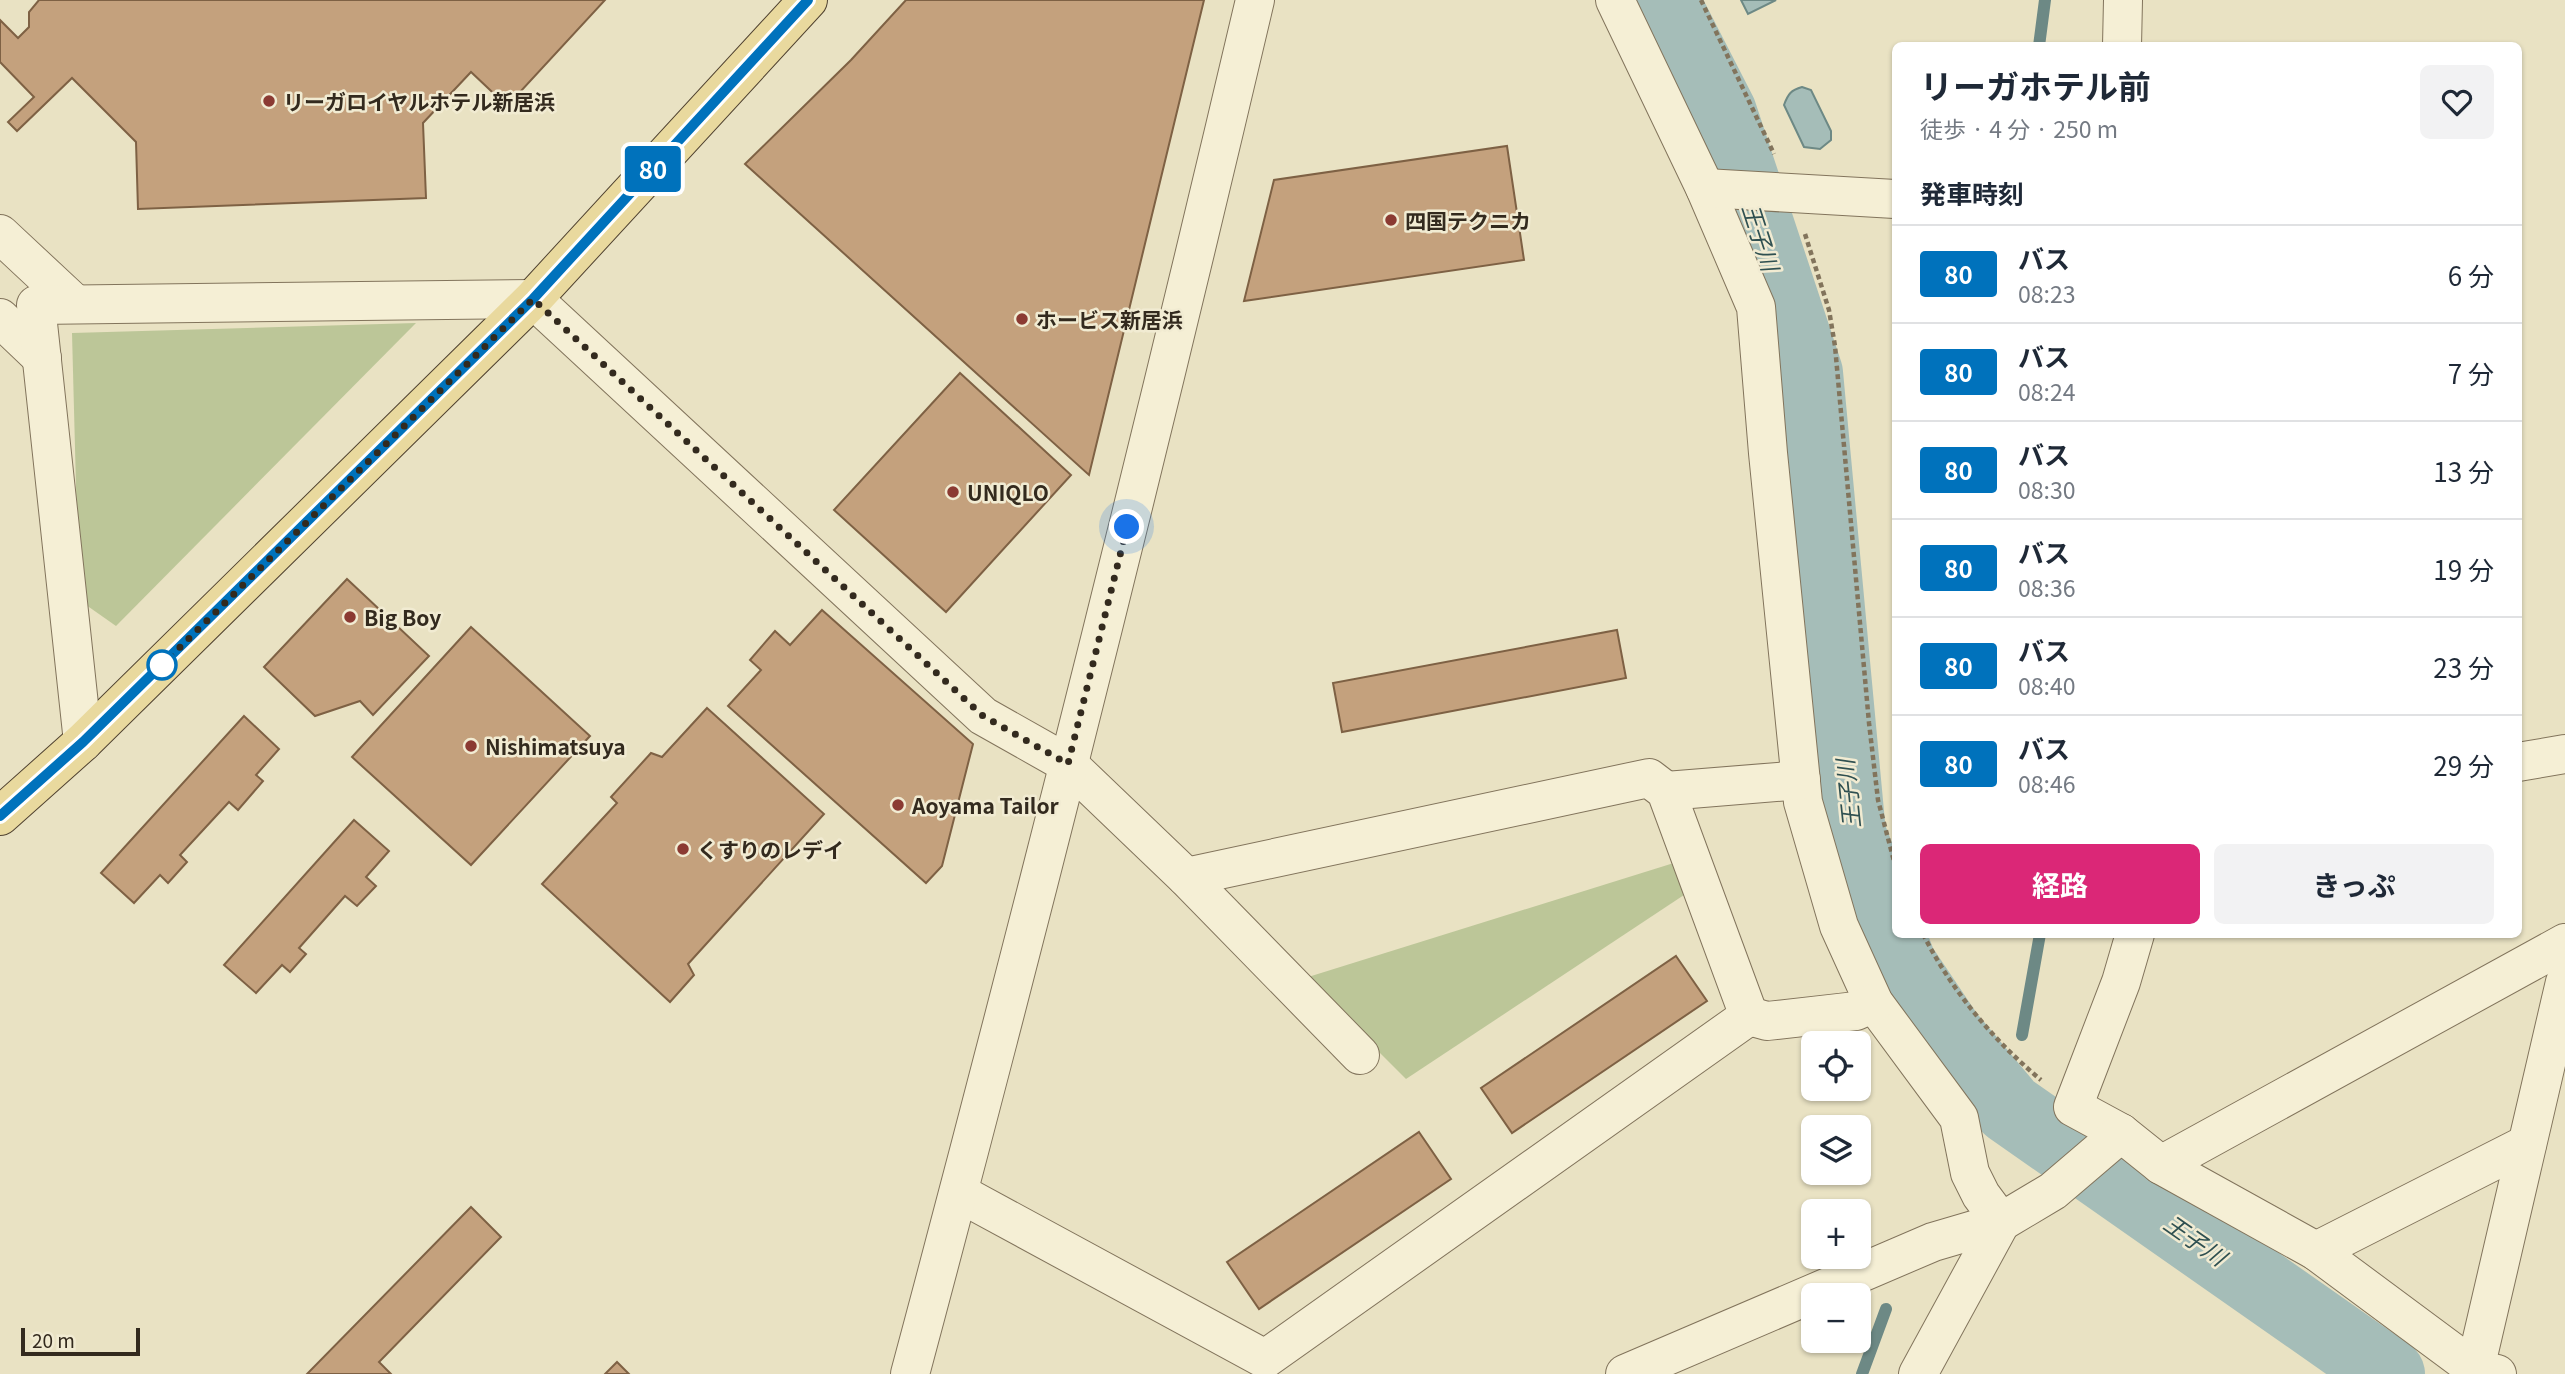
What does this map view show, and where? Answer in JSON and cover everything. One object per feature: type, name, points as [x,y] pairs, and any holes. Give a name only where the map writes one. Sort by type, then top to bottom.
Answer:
[{"type":"main road","points":[[0,816],[83,742],[533,299],[808,0]]},
{"type":"street","points":[[911,1374],[1068,764],[1255,0]]},
{"type":"street","points":[[1615,0],[1707,187],[1756,307],[1803,802],[1839,926],[1874,1003],[1959,1118],[1970,1173],[1980,1195],[2001,1222]]},
{"type":"street","points":[[2122,42],[2123,0]]},
{"type":"street","points":[[1707,187],[1892,199]]},
{"type":"street","points":[[0,234],[75,304]]},
{"type":"street","points":[[83,742],[36,304],[533,299],[983,716],[1068,764],[1186,877],[1360,1055]]},
{"type":"street","points":[[0,318],[42,358]]},
{"type":"street","points":[[2522,761],[2565,754]]},
{"type":"street","points":[[1186,877],[1648,778],[1666,791],[1749,1016]]},
{"type":"street","points":[[1666,791],[1801,780]]},
{"type":"street","points":[[2134,938],[2121,982],[2073,1107],[2121,1133],[2161,1165],[2316,1251],[2486,1371],[2527,1144],[2565,982]]},
{"type":"street","points":[[2161,1165],[2565,943]]},
{"type":"street","points":[[1749,1016],[1767,1021],[1856,1011],[1874,1003]]},
{"type":"street","points":[[959,1193],[1277,1366],[1749,1016]]},
{"type":"street","points":[[1625,1374],[1933,1242],[2001,1222],[2053,1191],[2121,1133]]},
{"type":"street","points":[[2316,1251],[2527,1144]]},
{"type":"street","points":[[1918,1374],[2001,1222]]},
{"type":"path","points":[[1701,0],[1786,193],[1829,310],[1835,346],[1878,800],[1892,854]]},
{"type":"path","points":[[1925,938],[1942,971],[1990,1031],[2023,1065],[2073,1107]]},
{"type":"green space","points":[[416,323],[116,626],[79,600],[72,333]]},
{"type":"green space","points":[[1677,862],[1687,893],[1406,1079],[1305,978]]},
{"type":"water","points":[[1741,0],[1776,0],[1748,14]]},
{"type":"water","points":[[1802,87],[1811,90],[1831,131],[1831,140],[1820,149],[1804,147],[1784,105],[1790,93]]},
{"type":"building","name":"リーガロイヤルホテル新居浜","points":[[39,0],[605,0],[507,106],[471,72],[423,123],[426,198],[138,209],[136,142],[72,78],[17,131],[8,122],[34,97],[0,62],[0,20],[18,38],[29,27],[29,12]]},
{"type":"building","name":"ホービス新居浜","points":[[906,0],[1204,0],[1089,475],[745,164],[851,60]]},
{"type":"building","name":"四国テクニカ","points":[[1507,146],[1524,260],[1244,301],[1274,180]]},
{"type":"building","name":"UNIQLO","points":[[960,373],[1071,475],[946,612],[834,510]]},
{"type":"building","name":"Big Boy","points":[[347,579],[429,656],[373,715],[360,701],[315,716],[264,667]]},
{"type":"building","name":"Aoyama Tailor","points":[[822,610],[973,744],[942,866],[926,883],[728,706],[761,670],[750,660],[775,631],[790,645]]},
{"type":"building","name":"Nishimatsuya","points":[[471,627],[590,736],[471,865],[352,757]]},
{"type":"building","points":[[1617,630],[1626,678],[1342,732],[1333,683]]},
{"type":"building","name":"くすりのレデイ","points":[[707,708],[824,814],[688,964],[694,975],[670,1002],[542,884],[617,803],[611,797],[651,753],[662,757]]},
{"type":"building","points":[[244,716],[279,749],[256,775],[263,781],[238,810],[229,802],[180,855],[187,862],[168,883],[160,875],[134,903],[101,873]]},
{"type":"building","points":[[354,820],[389,851],[366,877],[376,886],[357,906],[345,896],[299,948],[306,954],[290,972],[282,965],[256,993],[224,965]]},
{"type":"building","points":[[1676,956],[1707,1001],[1512,1133],[1481,1088]]},
{"type":"building","points":[[1419,1132],[1451,1179],[1259,1309],[1227,1262]]},
{"type":"building","points":[[471,1207],[501,1237],[379,1362],[391,1374],[307,1374]]},
{"type":"building","points":[[617,1362],[629,1374],[605,1374]]},
{"type":"waterway","name":"王子川","points":[[1663,0],[1721,113],[1807,373],[1850,834],[1901,965],[1948,1035],[2009,1108],[2389,1374]]},
{"type":"waterway","points":[[2040,42],[2045,0]]},
{"type":"waterway","points":[[2022,1035],[2039,938]]},
{"type":"waterway","points":[[2009,1108],[2014,1080]]},
{"type":"waterway","points":[[1862,1374],[1886,1309]]},
{"type":"bus line","name":"80","points":[[0,816],[83,742],[533,299],[808,0]]},
{"type":"place","name":"リーガロイヤルホテル新居浜","points":[[269,101]]},
{"type":"place","name":"四国テクニカ","points":[[1391,220]]},
{"type":"place","name":"ホービス新居浜","points":[[1022,319]]},
{"type":"place","name":"UNIQLO","points":[[953,492]]},
{"type":"place","name":"Big Boy","points":[[350,617]]},
{"type":"place","name":"Nishimatsuya","points":[[471,746]]},
{"type":"place","name":"Aoyama Tailor","points":[[898,805]]},
{"type":"place","name":"くすりのレデイ","points":[[683,849]]},
{"type":"route","points":[[162,665],[533,299],[983,716],[1068,764],[1127,527]]}]
